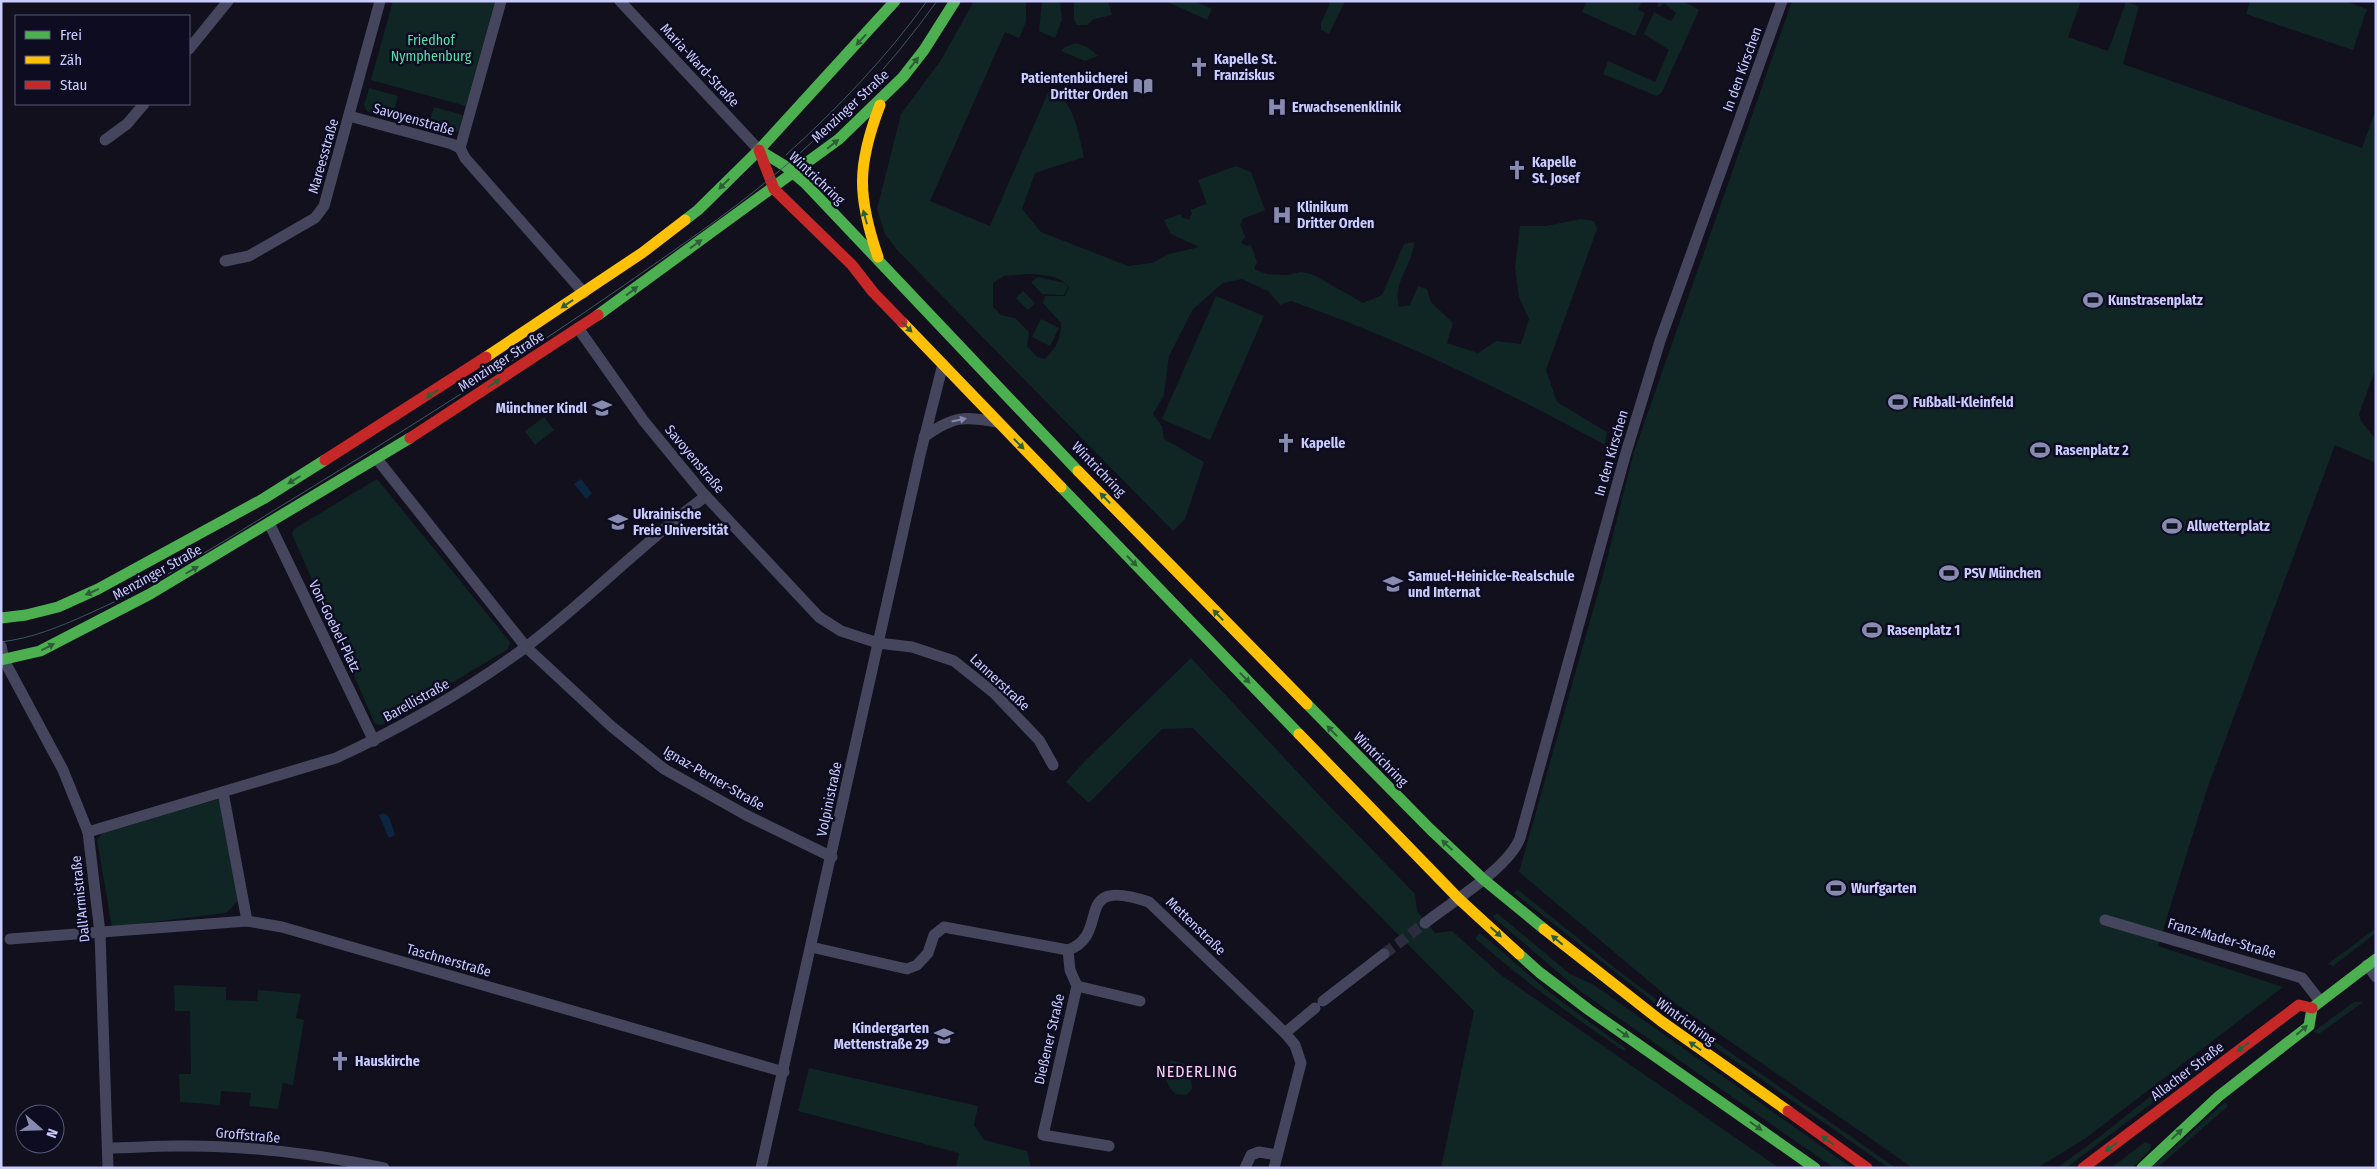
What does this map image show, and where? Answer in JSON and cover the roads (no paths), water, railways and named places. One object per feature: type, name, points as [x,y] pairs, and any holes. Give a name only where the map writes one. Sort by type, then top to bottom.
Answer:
[{"type":"main road","name":"Menzinger Straße","points":[[1,618],[26,615],[58,607],[98,589],[263,499],[422,400],[642,253],[698,210],[759,150],[895,1]]},
{"type":"main road","name":"Menzinger Straße","points":[[3,660],[40,650],[90,626],[145,597],[270,525],[377,459],[608,309],[794,174],[839,138],[904,77],[924,50],[955,1]]},
{"type":"main road","points":[[880,264],[861,204],[860,188],[865,145],[882,99]]},
{"type":"main road","name":"Wintrichring","points":[[759,150],[794,174],[1265,663],[1430,830],[1483,879],[1595,971],[1661,1021],[1867,1168]]},
{"type":"main road","points":[[759,150],[774,188],[852,265],[873,292],[1460,899],[1539,972],[1589,1010],[1815,1168]]},
{"type":"main road","name":"Allacher Straße","points":[[2083,1168],[2299,1005],[2316,1004],[2372,962]]},
{"type":"main road","points":[[2142,1168],[2219,1096],[2309,1026],[2316,1004]]},
{"type":"street","points":[[190,48],[228,1]]},
{"type":"street","name":"Mareesstraße","points":[[225,261],[249,256],[315,218],[324,206],[380,1]]},
{"type":"street","points":[[460,148],[501,1]]},
{"type":"street","name":"Maria-Ward-Straße","points":[[620,1],[759,150]]},
{"type":"street","name":"In den Kirschen","points":[[1425,923],[1460,899],[1483,879],[1512,853],[1520,838],[1625,456],[1697,236],[1782,1]]},
{"type":"street","points":[[105,140],[127,124],[143,105]]},
{"type":"street","name":"Savoyenstraße","points":[[349,116],[452,144],[460,148],[465,158],[584,293]]},
{"type":"street","name":"Savoyenstraße","points":[[578,328],[643,420],[706,496],[819,617],[841,631],[878,643]]},
{"type":"street","name":"Volpinistraße","points":[[761,1168],[832,857],[924,437],[943,364]]},
{"type":"street","points":[[924,437],[938,427],[963,418],[999,422]]},
{"type":"street","points":[[377,459],[526,647]]},
{"type":"street","name":"Barellistraße","points":[[88,832],[336,758],[374,741],[450,700],[526,647],[706,496]]},
{"type":"street","name":"Von-Goebel-Platz","points":[[270,525],[374,741]]},
{"type":"street","name":"Lannerstraße","points":[[878,643],[912,647],[954,660],[994,694],[1039,740],[1052,765]]},
{"type":"street","name":"Dall'Armistraße","points":[[1,646],[3,660],[63,770],[88,832],[100,933],[108,1168]]},
{"type":"street","name":"Ignaz-Perner-Straße","points":[[526,647],[611,726],[664,769],[746,815],[832,857]]},
{"type":"street","points":[[223,792],[246,921]]},
{"type":"street","name":"Mettenstraße","points":[[1068,950],[1080,946],[1088,935],[1094,912],[1101,899],[1111,895],[1127,894],[1149,902],[1285,1033],[1295,1045],[1301,1064],[1274,1168]]},
{"type":"street","name":"Franz-Mader-Straße","points":[[2105,920],[2302,978],[2316,1004]]},
{"type":"street","name":"Taschnerstraße","points":[[10,939],[246,921],[282,927],[784,1072]]},
{"type":"street","points":[[811,948],[907,969],[917,965],[928,953],[934,935],[944,927],[1068,950]]},
{"type":"street","name":"Dießener Straße","points":[[1068,950],[1070,970],[1077,986],[1043,1135],[1109,1146]]},
{"type":"street","points":[[1285,1033],[1384,954]]},
{"type":"street","points":[[2372,962],[2376,977]]},
{"type":"street","points":[[1077,986],[1140,1001]]},
{"type":"street","name":"Groffstraße","points":[[108,1148],[177,1146],[225,1148],[340,1160],[384,1168]]},
{"type":"street","points":[[1246,1168],[1251,1154],[1259,1152],[1277,1155]]},
{"type":"water","points":[[581,479],[592,493],[586,499],[574,484]]},
{"type":"water","points":[[384,813],[389,817],[395,835],[389,838],[379,815]]},
{"type":"tunnel","points":[[1384,954],[1425,923]]},
{"type":"tram line","points":[[786,155],[861,82],[927,1]]},
{"type":"tram line","points":[[1,642],[35,635],[67,623],[116,601],[171,572],[385,442],[584,313],[717,219],[795,158],[860,95],[900,49],[937,1]]},
{"type":"place","name":"Kapelle St. Franziskus","points":[[1199,67]]},
{"type":"place","name":"Patientenbücherei Dritter Orden","points":[[1143,86]]},
{"type":"place","name":"Erwachsenenklinik","points":[[1277,107]]},
{"type":"place","name":"Kapelle St. Josef","points":[[1517,170]]},
{"type":"place","name":"Klinikum Dritter Orden","points":[[1282,215]]},
{"type":"place","name":"Kunstrasenplatz","points":[[2093,300]]},
{"type":"place","name":"Fußball-Kleinfeld","points":[[1898,402]]},
{"type":"place","name":"Münchner Kindl","points":[[602,408]]},
{"type":"place","name":"Kapelle","points":[[1286,443]]},
{"type":"place","name":"Rasenplatz 2","points":[[2040,450]]},
{"type":"place","name":"Ukrainische Freie Universität","points":[[618,522]]},
{"type":"place","name":"Allwetterplatz","points":[[2172,526]]},
{"type":"place","name":"PSV München","points":[[1949,573]]},
{"type":"place","name":"Samuel-Heinicke-Realschule und Internat","points":[[1393,584]]},
{"type":"place","name":"Rasenplatz 1","points":[[1872,630]]},
{"type":"place","name":"Wurfgarten","points":[[1836,888]]},
{"type":"place","name":"Kindergarten Mettenstraße 29","points":[[944,1036]]},
{"type":"place","name":"Hauskirche","points":[[340,1061]]},
{"type":"district","name":"NEDERLING","points":[[1197,1071]]},
{"type":"park label","name":"Friedhof Nymphenburg","points":[[431,48]]}]
